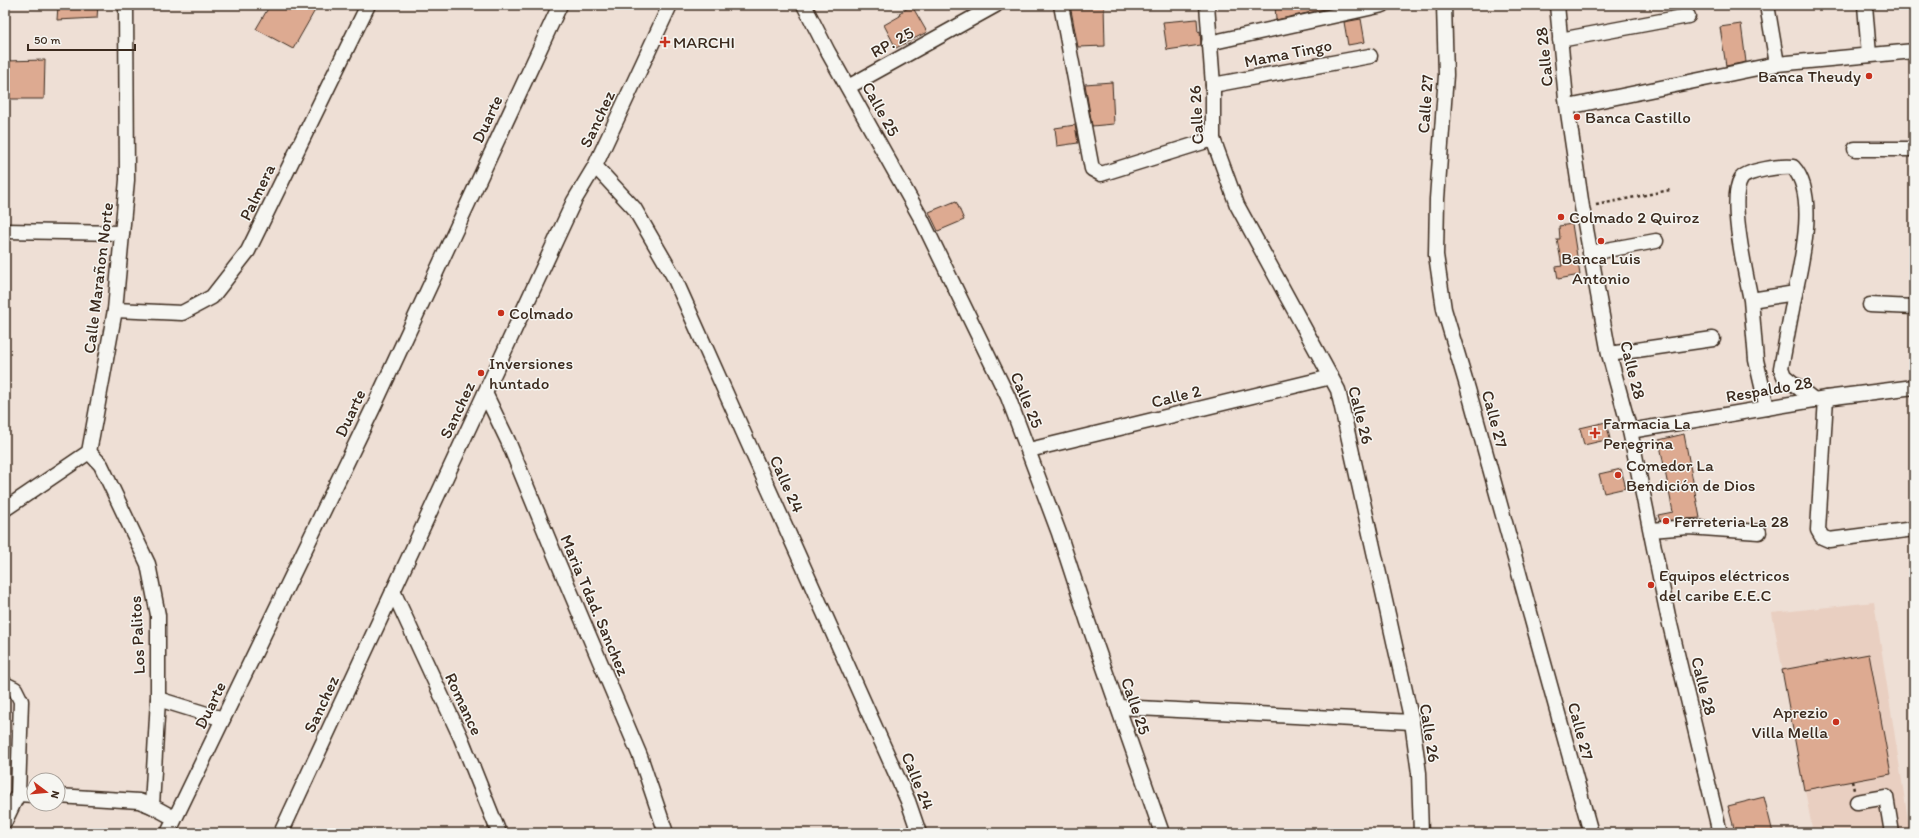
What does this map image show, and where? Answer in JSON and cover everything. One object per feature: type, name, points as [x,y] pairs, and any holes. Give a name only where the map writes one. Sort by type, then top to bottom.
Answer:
[{"type":"street","name":"Calle Marañon Norte","points":[[90,452],[115,310],[128,180],[126,5]]},
{"type":"street","name":"Palmera","points":[[115,310],[182,314],[212,297],[248,251],[368,5]]},
{"type":"street","name":"Duarte","points":[[168,833],[378,397],[560,5]]},
{"type":"street","name":"Sanchez","points":[[281,833],[574,201],[595,166],[670,5]]},
{"type":"street","name":"Calle 25","points":[[804,5],[922,220],[1008,397],[1059,533],[1162,833]]},
{"type":"street","name":"RP. 25","points":[[848,87],[996,5]]},
{"type":"street","points":[[1061,5],[1092,169],[1095,172],[1101,174],[1213,139]]},
{"type":"street","name":"Calle 26","points":[[1207,5],[1212,85],[1213,139],[1237,205],[1338,390],[1412,722],[1419,772],[1421,833]]},
{"type":"street","points":[[1209,43],[1383,5]]},
{"type":"street","name":"Calle 27","points":[[1444,5],[1446,75],[1437,199],[1436,255],[1444,309],[1470,397],[1591,833]]},
{"type":"street","name":"Calle 28","points":[[1557,5],[1568,107],[1582,207],[1609,354],[1630,431],[1668,616],[1720,833]]},
{"type":"street","points":[[1767,5],[1777,64]]},
{"type":"street","points":[[1865,5],[1870,55]]},
{"type":"street","points":[[1560,40],[1688,16]]},
{"type":"street","points":[[1568,107],[1777,64],[1914,51]]},
{"type":"street","name":"Mama Tingo","points":[[1212,85],[1370,56]]},
{"type":"street","points":[[1855,149],[1914,149]]},
{"type":"street","name":"Calle 24","points":[[595,166],[634,208],[674,277],[908,801],[919,833]]},
{"type":"street","points":[[1767,408],[1756,360],[1751,300],[1736,210],[1738,186],[1741,178],[1746,174],[1783,166],[1793,167],[1799,173],[1805,200],[1806,223],[1782,368],[1784,376],[1820,399],[1818,530],[1822,537],[1829,540],[1914,529]]},
{"type":"street","points":[[5,231],[122,233]]},
{"type":"street","points":[[1590,253],[1656,241]]},
{"type":"street","points":[[1751,300],[1795,293]]},
{"type":"street","points":[[1870,305],[1914,307]]},
{"type":"street","points":[[1609,354],[1713,339]]},
{"type":"street","name":"Calle 2","points":[[1029,450],[1331,377]]},
{"type":"street","name":"Respaldo 28","points":[[1630,431],[1820,399],[1914,387]]},
{"type":"street","name":"Maria Tdad. Sanchez","points":[[485,393],[508,441],[640,756],[666,833]]},
{"type":"street","points":[[5,508],[90,452]]},
{"type":"street","name":"Los Palitos","points":[[90,452],[101,465],[148,564],[158,615],[158,699],[152,806]]},
{"type":"street","points":[[1651,530],[1688,528],[1759,532]]},
{"type":"street","name":"Romance","points":[[393,591],[461,738],[500,833]]},
{"type":"street","points":[[5,684],[15,689],[21,701],[18,794],[5,822]]},
{"type":"street","points":[[158,699],[223,720]]},
{"type":"street","points":[[1118,707],[1412,722]]},
{"type":"street","points":[[18,794],[26,794]]},
{"type":"street","points":[[66,796],[139,801],[174,818]]},
{"type":"street","points":[[1857,802],[1886,797],[1892,833]]},
{"type":"path","points":[[1582,207],[1670,190]]},
{"type":"shaded area","points":[[1874,602],[1910,833],[1813,833],[1772,613]]},
{"type":"building","points":[[58,5],[98,5],[97,18],[57,20]]},
{"type":"building","points":[[270,5],[318,5],[293,49],[256,29]]},
{"type":"building","points":[[1070,5],[1104,5],[1105,46],[1078,47]]},
{"type":"building","points":[[1275,5],[1334,5],[1334,7],[1276,20]]},
{"type":"building","points":[[912,6],[927,32],[896,48],[884,25],[900,16],[899,13]]},
{"type":"building","points":[[1197,19],[1201,45],[1167,50],[1163,22]]},
{"type":"building","points":[[1361,19],[1365,42],[1348,45],[1344,22]]},
{"type":"building","points":[[1741,24],[1746,62],[1726,66],[1720,27]]},
{"type":"building","points":[[45,60],[44,99],[5,99],[5,61]]},
{"type":"building","points":[[1112,82],[1114,124],[1092,126],[1085,84]]},
{"type":"building","points":[[1075,125],[1078,143],[1057,146],[1055,128]]},
{"type":"building","points":[[956,201],[964,220],[938,231],[929,212]]},
{"type":"building","points":[[1572,224],[1580,275],[1558,279],[1556,267],[1562,266],[1557,239],[1560,239],[1559,226]]},
{"type":"building","name":"Farmacia La Peregrina","points":[[1606,422],[1610,439],[1584,445],[1580,428]]},
{"type":"building","points":[[1684,434],[1700,518],[1660,521],[1658,515],[1673,512],[1659,440]]},
{"type":"building","points":[[1621,469],[1626,488],[1604,493],[1599,474]]},
{"type":"building","name":"Aprezio Villa Mella","points":[[1869,654],[1891,774],[1804,790],[1782,670]]},
{"type":"building","points":[[1764,797],[1773,833],[1745,833],[1744,830],[1735,832],[1728,806]]},
{"type":"place","name":"MARCHI","points":[[665,42]]},
{"type":"place","name":"Banca Theudy","points":[[1869,76]]},
{"type":"place","name":"Banca Castillo","points":[[1577,117]]},
{"type":"place","name":"Colmado 2 Quiroz","points":[[1561,217]]},
{"type":"place","name":"Banca Luis Antonio","points":[[1601,241]]},
{"type":"place","name":"Colmado","points":[[501,313]]},
{"type":"place","name":"Inversiones huntado","points":[[481,373]]},
{"type":"place","name":"Farmacia La Peregrina","points":[[1595,433]]},
{"type":"place","name":"Comedor La Bendición de Dios","points":[[1618,475]]},
{"type":"place","name":"Ferreteria La 28","points":[[1666,521]]},
{"type":"place","name":"Equipos eléctricos del caribe E.E.C","points":[[1651,585]]},
{"type":"place","name":"Aprezio Villa Mella","points":[[1836,722]]}]
